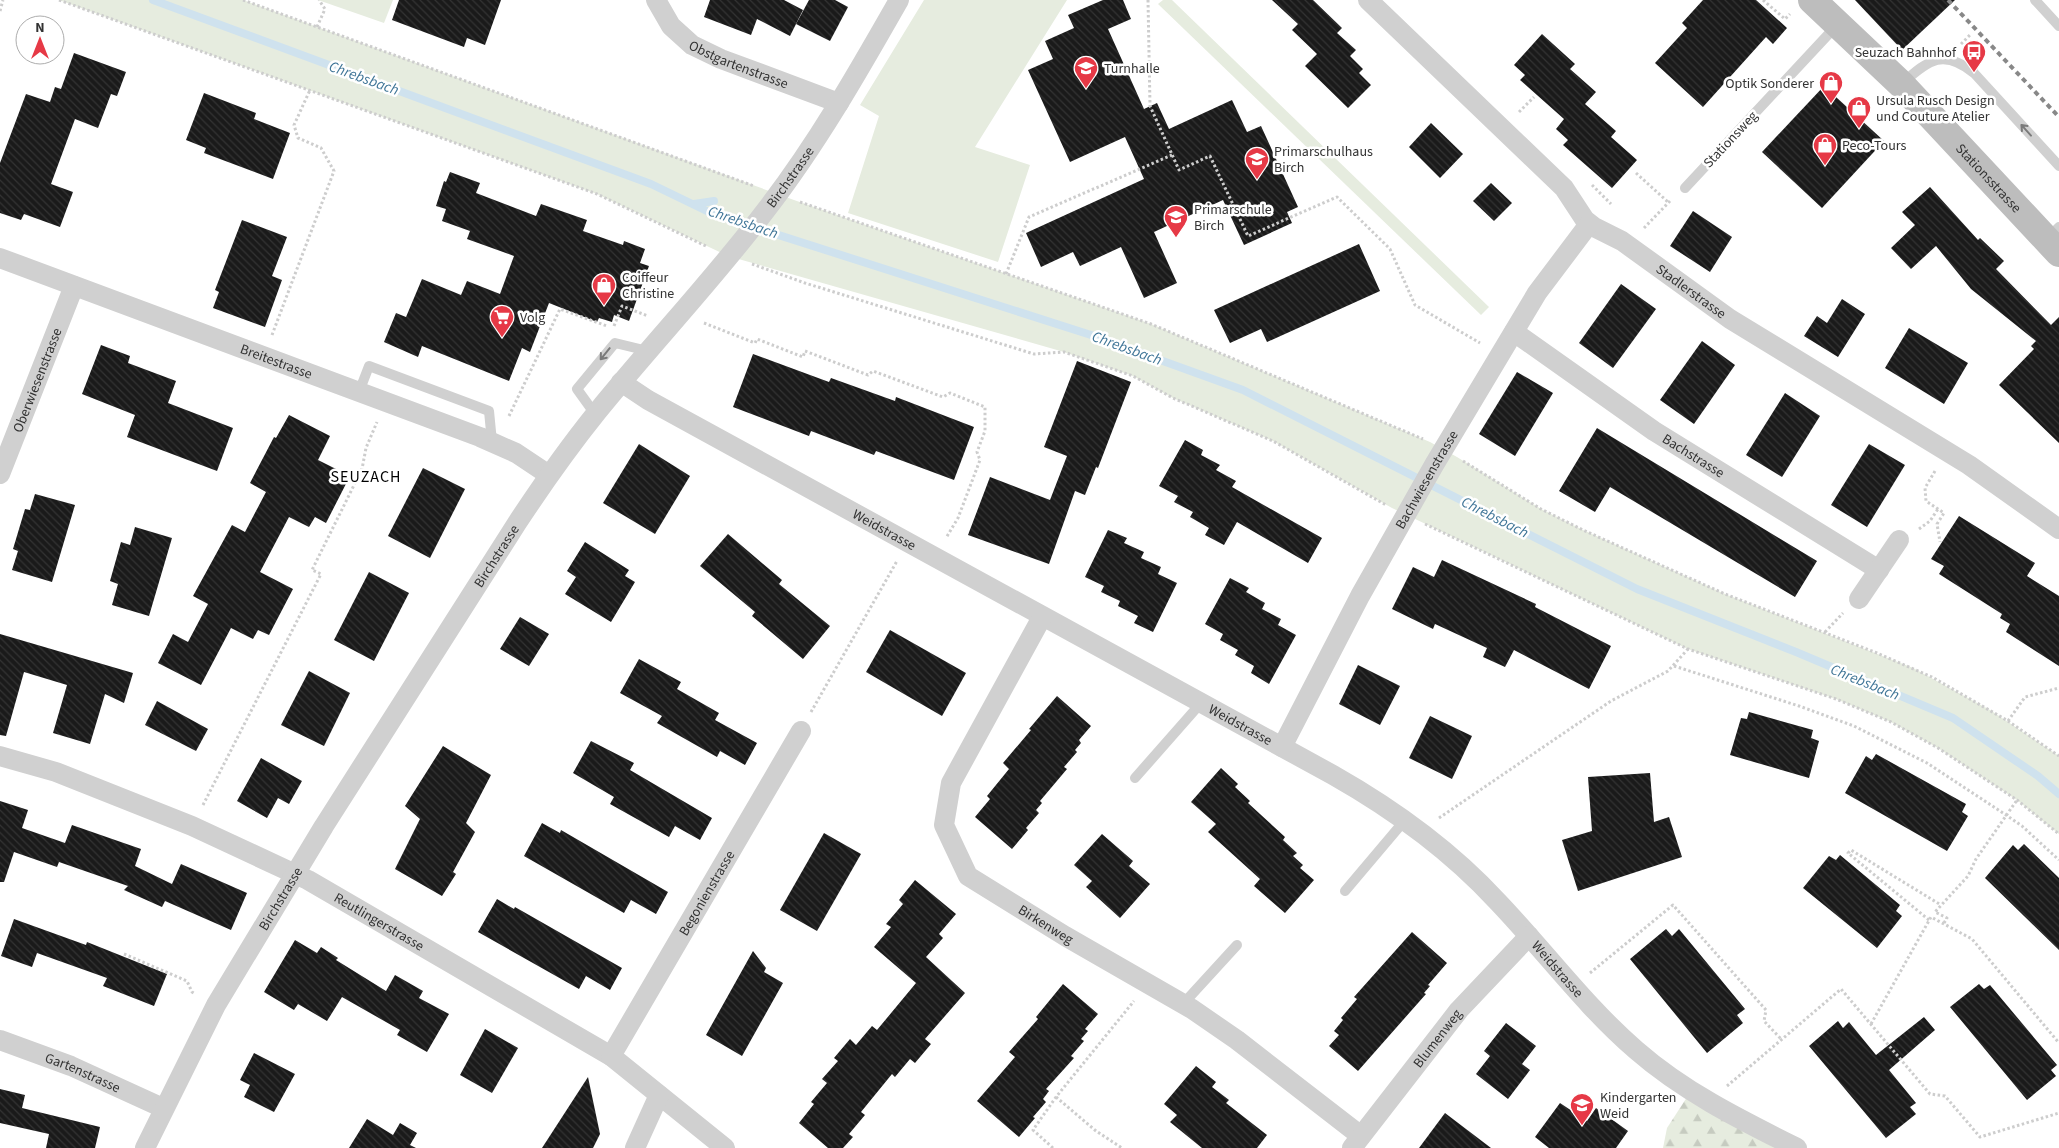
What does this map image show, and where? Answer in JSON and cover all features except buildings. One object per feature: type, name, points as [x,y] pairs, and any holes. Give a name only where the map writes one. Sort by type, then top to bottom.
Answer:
[{"type":"main road","name":"Stationsstrasse","points":[[1802,6],[1838,23],[2055,240]]},
{"type":"street","name":"Obstgartenstrasse","points":[[656,0],[671,26],[692,45],[721,59],[839,103]]},
{"type":"street","name":"Birchstrasse","points":[[145,1148],[163,1108],[216,1005],[294,874],[549,475],[621,382],[778,194],[839,103],[900,0]]},
{"type":"street","name":"Stadlerstrasse","points":[[1368,0],[1564,188],[1589,224],[1622,241],[1730,319],[1947,450],[2017,497],[2059,529]]},
{"type":"street","name":"Bachwiesenstrasse","points":[[1282,747],[1360,596],[1405,514],[1500,354],[1552,271],[1589,224]]},
{"type":"street","name":"Breitestrasse","points":[[0,258],[492,442],[524,458],[549,475]]},
{"type":"street","name":"Oberwiesenstrasse","points":[[0,474],[74,286]]},
{"type":"street","name":"Bachstrasse","points":[[1514,332],[1654,431],[1879,570]]},
{"type":"street","name":"Weidstrasse","points":[[621,382],[656,405],[1354,787],[1413,826],[1468,871],[1612,1028],[1638,1052],[1671,1078],[1713,1105],[1797,1148]]},
{"type":"street","points":[[1859,599],[1899,540]]},
{"type":"street","name":"Birkenweg","points":[[1042,617],[951,782],[944,825],[968,876],[1065,936],[1183,1004],[1237,1040],[1356,1142]]},
{"type":"street","name":"Begonienstrasse","points":[[611,1056],[801,731]]},
{"type":"street","name":"Reutlingerstrasse","points":[[0,756],[56,772],[192,826],[282,866],[611,1056],[725,1148]]},
{"type":"street","name":"Blumenweg","points":[[1356,1142],[1459,1010],[1529,936]]},
{"type":"street","name":"Gartenstrasse","points":[[0,1040],[71,1066],[163,1108]]},
{"type":"street","points":[[634,1148],[659,1095]]},
{"type":"lane","points":[[2035,0],[2059,26]]},
{"type":"lane","name":"Stationsweg","points":[[1684,188],[1838,23]]},
{"type":"lane","points":[[1902,85],[1919,68],[1933,61],[1947,58],[1961,62],[1974,73],[2059,166]]},
{"type":"lane","points":[[596,414],[577,389],[614,343],[648,351]]},
{"type":"lane","points":[[359,392],[369,366],[489,412],[492,442]]},
{"type":"lane","points":[[1135,778],[1201,703]]},
{"type":"lane","points":[[1345,890],[1413,826]]},
{"type":"lane","points":[[1183,1004],[1237,945]]},
{"type":"path","points":[[0,11],[2,0]]},
{"type":"path","points":[[59,0],[597,194],[733,250],[805,283],[1034,354],[1064,352],[1134,376],[1173,398],[1273,441],[1405,514],[1688,650],[1836,699],[1891,722],[1938,748],[2017,800],[2059,834]]},
{"type":"path","points":[[243,0],[778,194],[1151,324],[1291,382],[1582,530],[1725,594],[1913,668],[2008,721],[2059,756]]},
{"type":"path","points":[[318,27],[325,9],[319,0]]},
{"type":"path","points":[[1148,0],[1150,106],[1179,170],[1210,156],[1248,236],[1337,197],[1390,249],[1415,305],[1500,354]]},
{"type":"path","points":[[1763,0],[1785,19],[1802,6]]},
{"type":"path","points":[[264,357],[334,171],[321,148],[298,138],[294,125],[310,90]]},
{"type":"path","points":[[1006,274],[1029,217],[1172,155]]},
{"type":"path","points":[[1636,173],[1668,202]]},
{"type":"path","points":[[1641,232],[1668,202],[1684,188]]},
{"type":"path","points":[[489,412],[508,418],[560,309],[613,328],[622,306],[675,318],[756,343],[757,340],[803,357],[805,351],[868,376],[873,371],[942,397],[950,394],[985,407],[985,431],[977,452],[980,460],[958,518],[934,558]]},
{"type":"path","points":[[192,826],[321,574],[312,570],[362,470],[366,448],[385,402]]},
{"type":"path","points":[[1940,542],[1937,524],[1944,513],[1926,501],[1925,488],[1947,450]]},
{"type":"path","points":[[801,731],[907,543]]},
{"type":"path","points":[[1413,826],[1611,701],[1662,674],[1674,666],[1688,650]]},
{"type":"path","points":[[1674,666],[1799,706],[1854,726],[1927,763],[2022,826],[2059,860]]},
{"type":"path","points":[[2008,721],[2025,697],[2059,688]]},
{"type":"path","points":[[1944,924],[1946,918],[1935,912],[1968,876],[1976,859],[2017,800]]},
{"type":"path","points":[[1929,920],[1848,853],[1851,850],[1941,905]]},
{"type":"path","points":[[1574,986],[1673,906],[1766,1010],[1764,1020],[1782,1040]]},
{"type":"path","points":[[1871,1024],[1931,917],[1972,939],[2059,1043]]},
{"type":"path","points":[[124,954],[187,981],[192,992],[216,1005]]},
{"type":"path","points":[[1052,1148],[1033,1130],[1056,1097],[1148,983]]},
{"type":"path","points":[[1713,1105],[1730,1082],[1841,989],[1930,1094],[1945,1096],[1980,1137],[2059,1113]]},
{"type":"path","points":[[1056,1097],[1096,1131],[1122,1148]]},
{"type":"green space","points":[[59,0],[243,0],[794,200],[1151,324],[1430,442],[1541,509],[1583,530],[1725,594],[1913,668],[1990,710],[2059,756],[2059,834],[2017,800],[1938,748],[1891,722],[1836,699],[1688,649],[1392,508],[1273,441],[1173,398],[1133,376],[1064,352],[728,256],[597,194]]},
{"type":"green space","points":[[318,0],[393,0],[384,23]]},
{"type":"green space","points":[[924,0],[1067,0],[975,147],[1030,165],[998,262],[848,213],[879,116],[860,105]]},
{"type":"green space","points":[[1163,0],[1172,0],[1489,307],[1481,315],[1158,4]]},
{"type":"green space","points":[[1691,1091],[1797,1148],[1663,1148],[1667,1128]]},
{"type":"waterway","name":"Chrebsbach","points":[[153,0],[651,184],[713,214],[1091,335],[1243,390],[1637,589],[1796,652],[1953,718],[2038,776],[2059,794]]},
{"type":"waterway","points":[[694,204],[714,201]]},
{"type":"railway","points":[[1948,0],[2059,117]]},
{"type":"place","name":"Seuzach Bahnhof","points":[[1974,73]]},
{"type":"place","name":"Turnhalle","points":[[1086,89]]},
{"type":"place","name":"Optik Sonderer","points":[[1831,104]]},
{"type":"place","name":"Ursula Rusch Design und Couture Atelier","points":[[1859,129]]},
{"type":"place","name":"Peco-Tours","points":[[1825,166]]},
{"type":"place","name":"Primarschulhaus Birch","points":[[1257,180]]},
{"type":"place","name":"Primarschule Birch","points":[[1176,238]]},
{"type":"place","name":"Coiffeur Christine","points":[[604,306]]},
{"type":"place","name":"Volg","points":[[502,338]]},
{"type":"place","name":"Kindergarten Weid","points":[[1582,1126]]},
{"type":"district","name":"SEUZACH","points":[[366,476]]}]
